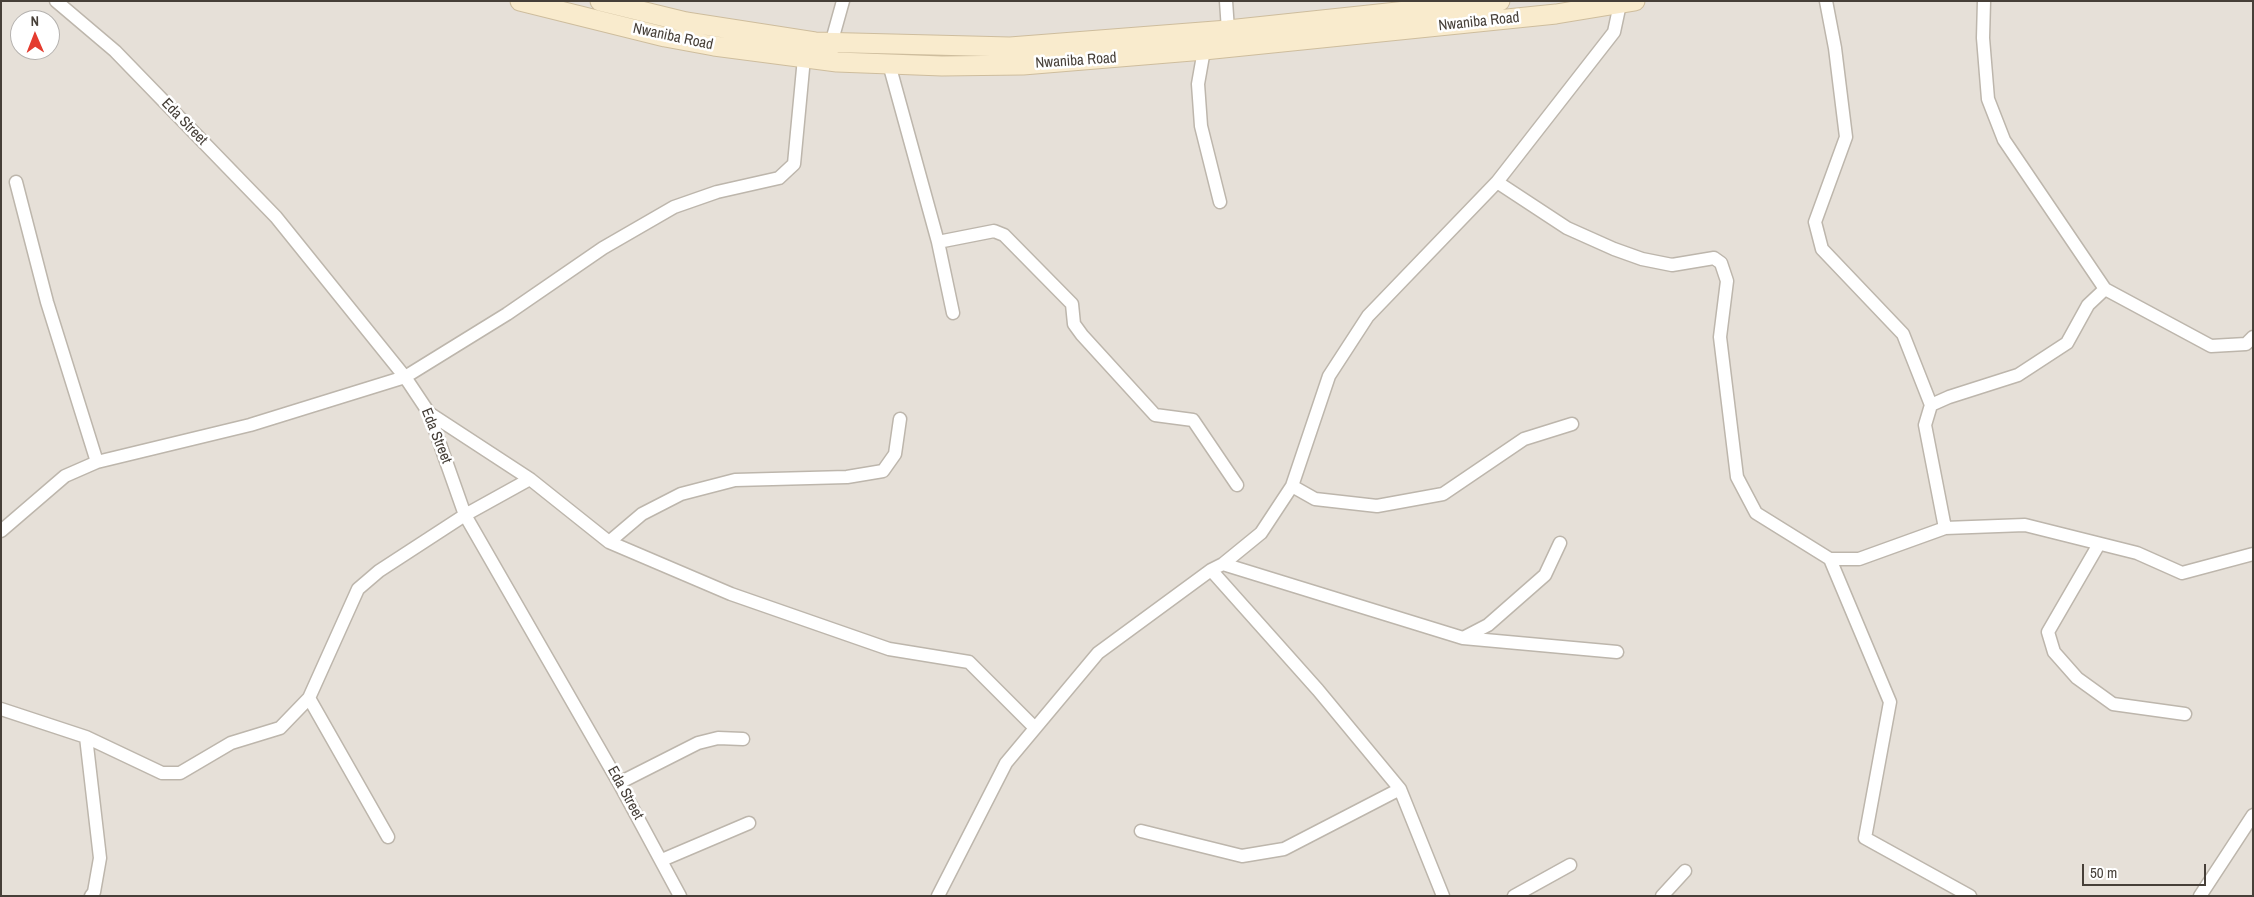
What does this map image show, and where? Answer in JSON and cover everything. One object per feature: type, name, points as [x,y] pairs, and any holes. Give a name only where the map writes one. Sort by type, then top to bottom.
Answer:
[{"type":"main road","name":"Nwaniba Road","points":[[520,1],[665,37],[804,58],[889,64],[1023,65],[1204,50],[1556,14],[1598,4],[1628,3]]},
{"type":"main road","points":[[600,1],[686,22],[830,44],[1010,47],[1228,30],[1500,1]]},
{"type":"street","name":"Eda Street","points":[[56,1],[115,51],[276,217],[405,377],[429,413],[465,515],[619,783],[680,896]]},
{"type":"street","points":[[830,44],[843,1]]},
{"type":"street","points":[[1226,1],[1228,30]]},
{"type":"street","points":[[1826,1],[1836,48],[1846,137],[1815,222],[1822,249],[1903,334],[1932,406]]},
{"type":"street","points":[[1984,1],[1983,38],[1988,99],[2004,140],[2105,288],[2211,346],[2246,344],[2253,337]]},
{"type":"street","points":[[938,896],[1006,763],[1098,653],[1261,533],[1292,486],[1329,376],[1368,316],[1497,182],[1614,32],[1628,3]]},
{"type":"street","points":[[1204,50],[1198,84],[1201,126],[1220,202]]},
{"type":"street","points":[[1,531],[65,476],[97,462],[250,426],[405,377],[507,314],[603,248],[674,207],[717,192],[779,178],[794,164],[804,58]]},
{"type":"street","points":[[889,64],[938,242],[953,313]]},
{"type":"street","points":[[16,182],[47,302],[97,462]]},
{"type":"street","points":[[1497,182],[1567,228],[1614,250],[1672,265],[1714,258],[1721,263],[1727,281],[1720,337],[1737,477],[1756,513],[1830,559],[1859,559],[1945,528],[2025,525],[2137,553],[2182,573],[2253,554]]},
{"type":"street","points":[[938,242],[994,231],[1004,235],[1072,304],[1074,325],[1155,415],[1193,420],[1237,485]]},
{"type":"street","points":[[1945,528],[1925,425],[1932,406],[1949,397],[2018,376],[2067,343],[2088,305],[2105,288]]},
{"type":"street","points":[[429,413],[530,479],[609,542],[731,594],[889,649],[969,662],[1036,728]]},
{"type":"street","points":[[609,542],[642,514],[681,494],[726,482],[736,480],[847,477],[883,471],[895,454],[900,418]]},
{"type":"street","points":[[1292,486],[1315,499],[1377,506],[1443,494],[1524,439],[1572,424]]},
{"type":"street","points":[[1,709],[86,738],[162,773],[180,773],[231,743],[280,728],[309,698],[358,589],[379,571],[465,515],[530,479]]},
{"type":"street","points":[[1463,638],[1488,625],[1545,575],[1560,543]]},
{"type":"street","points":[[2100,544],[2048,632],[2054,652],[2077,678],[2113,704],[2185,714]]},
{"type":"street","points":[[1830,559],[1890,702],[1865,838],[1970,896]]},
{"type":"street","points":[[1217,567],[1463,638],[1617,652]]},
{"type":"street","points":[[1217,567],[1400,789],[1443,896]]},
{"type":"street","points":[[309,698],[388,837]]},
{"type":"street","points":[[86,738],[100,858],[94,892],[90,896]]},
{"type":"street","points":[[619,783],[698,743],[718,738],[743,739]]},
{"type":"street","points":[[1141,831],[1242,856],[1284,849],[1400,789]]},
{"type":"street","points":[[2200,896],[2253,815]]},
{"type":"street","points":[[662,860],[749,823]]},
{"type":"street","points":[[1514,896],[1570,865]]},
{"type":"street","points":[[1662,896],[1685,871]]},
{"type":"shaded area","points":[[1,1],[2253,1],[2253,896],[1,896]]}]
